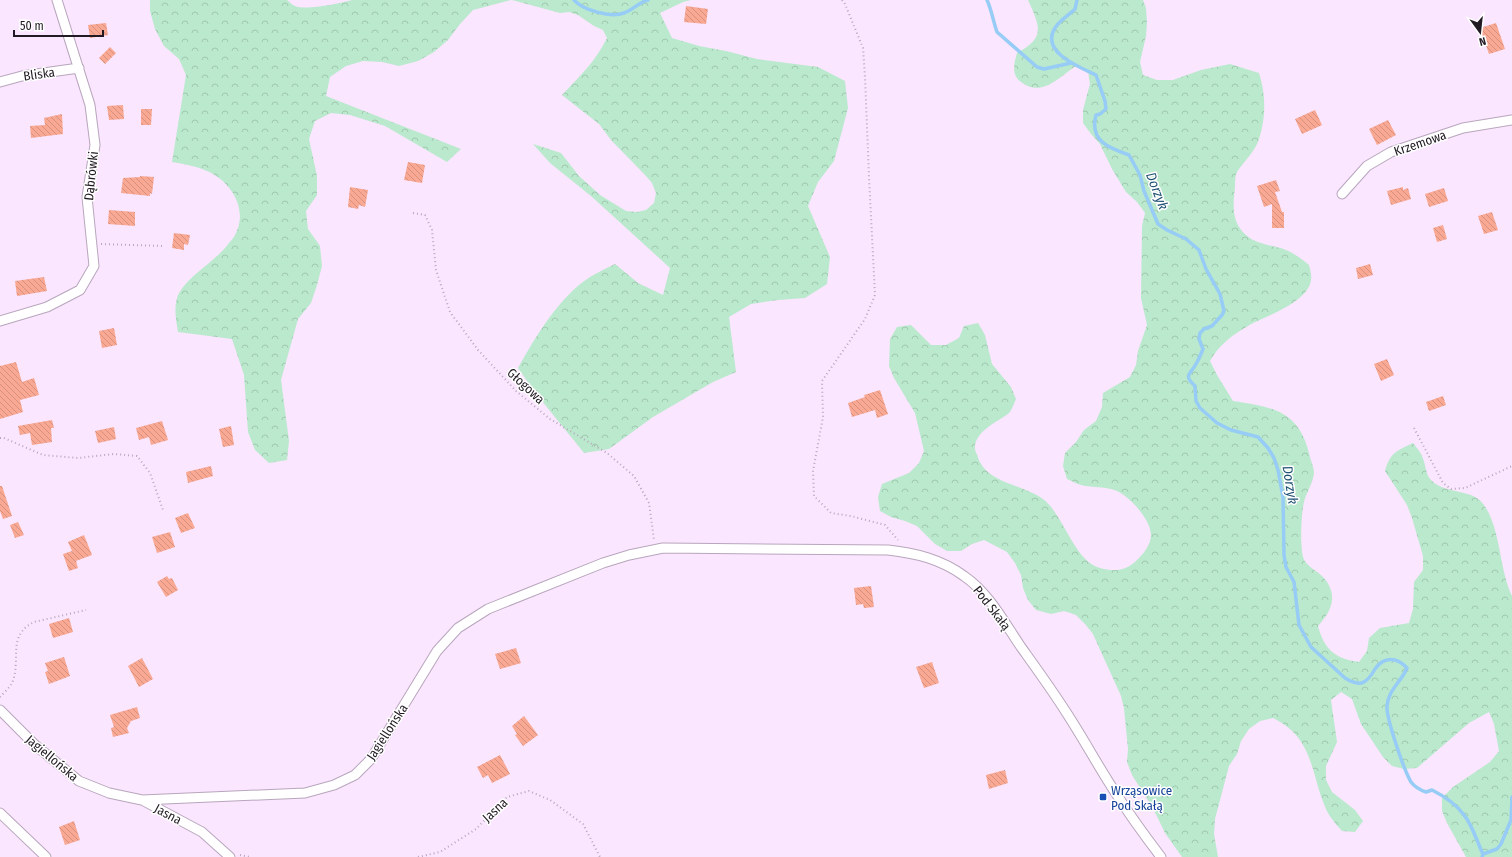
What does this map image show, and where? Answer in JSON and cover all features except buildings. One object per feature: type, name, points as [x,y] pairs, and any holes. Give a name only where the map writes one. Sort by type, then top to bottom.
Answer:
[{"type":"street","name":"Dąbrówki","points":[[0,321],[47,307],[80,290],[94,266],[87,197],[95,145],[90,105],[57,0]]},
{"type":"street","name":"Bliska","points":[[0,82],[22,76],[79,68]]},
{"type":"street","name":"Krzemowa","points":[[1342,194],[1367,166],[1391,152],[1463,128],[1512,120]]},
{"type":"street","name":"Pod Skałą","points":[[659,548],[888,550],[908,552],[928,557],[950,566],[965,576],[980,590],[995,608],[1066,712],[1115,793],[1161,857]]},
{"type":"street","name":"Jagiellońska","points":[[0,710],[35,745],[79,781],[109,793],[142,800],[305,793],[334,785],[355,775],[371,759],[437,651],[458,628],[488,610],[603,564],[628,555],[659,548]]},
{"type":"street","name":"Jasna","points":[[142,800],[202,832],[230,857]]},
{"type":"street","points":[[0,813],[46,857]]},
{"type":"path","points":[[842,0],[863,48],[875,295],[865,319],[822,380],[823,417],[813,472],[814,496],[831,513],[851,516],[885,525],[908,552]]},
{"type":"path","name":"Głogowa","points":[[413,213],[425,215],[432,230],[436,270],[450,312],[478,350],[516,391],[550,419],[607,452],[634,476],[649,503],[659,548]]},
{"type":"path","points":[[92,244],[164,246]]},
{"type":"path","points":[[1414,428],[1443,483],[1451,490],[1465,488],[1512,466]]},
{"type":"path","points":[[0,438],[4,438],[43,455],[78,458],[114,454],[137,456],[150,473],[163,510]]},
{"type":"path","points":[[0,697],[12,683],[16,643],[22,630],[34,622],[86,610]]},
{"type":"path","name":"Jasna","points":[[418,857],[440,852],[476,829],[507,797],[529,791],[550,800],[583,824],[600,857]]},
{"type":"green space","points":[[150,0],[287,0],[295,6],[307,8],[352,0],[511,0],[473,10],[448,40],[434,52],[418,61],[399,66],[382,62],[363,61],[346,66],[330,77],[326,96],[461,149],[447,162],[385,126],[350,115],[331,113],[315,121],[309,139],[317,176],[317,195],[306,211],[308,229],[320,246],[322,266],[311,303],[298,319],[281,380],[289,441],[287,460],[269,463],[255,450],[248,432],[244,375],[232,339],[178,332],[176,302],[179,293],[189,280],[225,248],[236,233],[240,215],[235,197],[230,189],[216,176],[199,168],[172,162],[186,75],[179,59],[164,46],[155,29],[150,11]]},
{"type":"green space","points":[[512,0],[691,0],[683,2],[660,13],[672,38],[699,46],[757,59],[818,67],[845,81],[848,108],[834,161],[818,182],[808,206],[830,257],[827,284],[805,298],[751,304],[729,317],[736,372],[713,382],[653,417],[609,449],[584,453],[542,401],[518,368],[532,343],[558,306],[579,285],[590,277],[615,264],[638,283],[663,295],[670,268],[591,196],[550,163],[533,144],[561,153],[579,176],[600,195],[626,211],[637,212],[646,210],[654,203],[656,193],[652,183],[611,140],[599,124],[562,95],[598,54],[607,38],[603,30],[594,26],[578,15],[569,12],[560,13]]},
{"type":"green space","points":[[1028,0],[1143,0],[1146,8],[1147,23],[1146,36],[1140,62],[1143,75],[1157,80],[1173,80],[1201,70],[1230,64],[1259,73],[1264,98],[1263,122],[1257,144],[1236,174],[1234,200],[1235,219],[1241,230],[1250,238],[1260,243],[1286,250],[1309,265],[1311,280],[1308,288],[1294,302],[1237,333],[1222,345],[1210,361],[1233,401],[1260,406],[1282,413],[1298,428],[1304,439],[1314,473],[1303,507],[1301,530],[1302,552],[1306,563],[1321,575],[1329,585],[1332,604],[1327,615],[1318,626],[1320,634],[1327,647],[1337,655],[1351,661],[1359,662],[1367,651],[1369,638],[1380,628],[1409,623],[1413,609],[1414,582],[1423,570],[1423,556],[1407,505],[1385,471],[1389,460],[1394,453],[1413,443],[1421,454],[1428,476],[1432,481],[1445,488],[1473,496],[1484,505],[1494,526],[1505,574],[1512,596],[1512,857],[1466,857],[1442,811],[1442,798],[1453,787],[1490,762],[1499,751],[1494,724],[1489,712],[1469,723],[1417,768],[1404,769],[1392,766],[1383,757],[1361,724],[1352,699],[1341,692],[1331,700],[1337,742],[1326,766],[1326,780],[1332,792],[1355,810],[1363,821],[1355,832],[1342,831],[1331,818],[1326,809],[1304,746],[1296,735],[1286,726],[1273,718],[1260,721],[1249,729],[1241,741],[1237,754],[1229,766],[1215,819],[1214,834],[1218,857],[1182,857],[1165,833],[1154,810],[1132,775],[1127,762],[1128,749],[1124,708],[1121,696],[1093,634],[1085,624],[1076,615],[1064,611],[1051,614],[1036,610],[1028,600],[1023,588],[1021,575],[1007,552],[984,540],[972,544],[961,551],[947,551],[935,544],[917,526],[891,517],[880,511],[878,497],[882,484],[909,473],[919,463],[924,451],[915,413],[894,378],[889,366],[890,339],[897,327],[911,325],[931,345],[946,345],[959,338],[964,326],[978,323],[985,335],[992,364],[1011,387],[1016,399],[1009,413],[982,432],[978,437],[975,450],[983,467],[1007,483],[1035,494],[1043,499],[1057,516],[1083,557],[1091,564],[1100,568],[1120,570],[1134,563],[1143,554],[1150,542],[1151,535],[1148,523],[1144,516],[1128,498],[1113,489],[1081,485],[1067,479],[1063,466],[1065,453],[1076,442],[1084,430],[1096,421],[1102,407],[1103,393],[1130,377],[1136,365],[1138,351],[1147,325],[1141,298],[1142,226],[1145,213],[1137,202],[1126,192],[1112,169],[1100,144],[1083,123],[1083,110],[1090,84],[1088,71],[1076,66],[1050,84],[1036,88],[1021,82],[1016,76],[1014,65],[1017,53],[1033,42],[1038,31],[1035,17]]},
{"type":"waterway","points":[[574,0],[578,4],[590,10],[604,14],[624,13],[648,0]]},
{"type":"waterway","points":[[987,0],[997,32],[1037,67],[1044,69],[1071,63]]},
{"type":"waterway","name":"Dorzyk","points":[[1077,0],[1075,9],[1055,28],[1052,37],[1053,44],[1064,58],[1080,68],[1096,75],[1105,101],[1106,109],[1100,114],[1096,115],[1095,131],[1098,137],[1108,146],[1129,155],[1140,175],[1144,191],[1158,224],[1186,239],[1199,250],[1206,269],[1220,294],[1224,311],[1212,326],[1204,329],[1200,333],[1199,339],[1203,349],[1188,377],[1195,386],[1196,401],[1200,408],[1217,423],[1231,430],[1258,437],[1268,448],[1274,458],[1283,497],[1284,555],[1286,567],[1294,582],[1299,625],[1311,647],[1345,678],[1355,683],[1366,681],[1375,669],[1386,660],[1395,660],[1407,668],[1392,690],[1387,706],[1392,732],[1404,767],[1411,782],[1415,786],[1426,792],[1432,790],[1436,792],[1450,801],[1461,811],[1472,828],[1483,854],[1482,857]]},
{"type":"waterway","points":[[1483,854],[1497,849],[1501,844],[1511,820],[1512,797]]},
{"type":"place","name":"Wrząsowice Pod Skałą","points":[[1103,797]]}]
